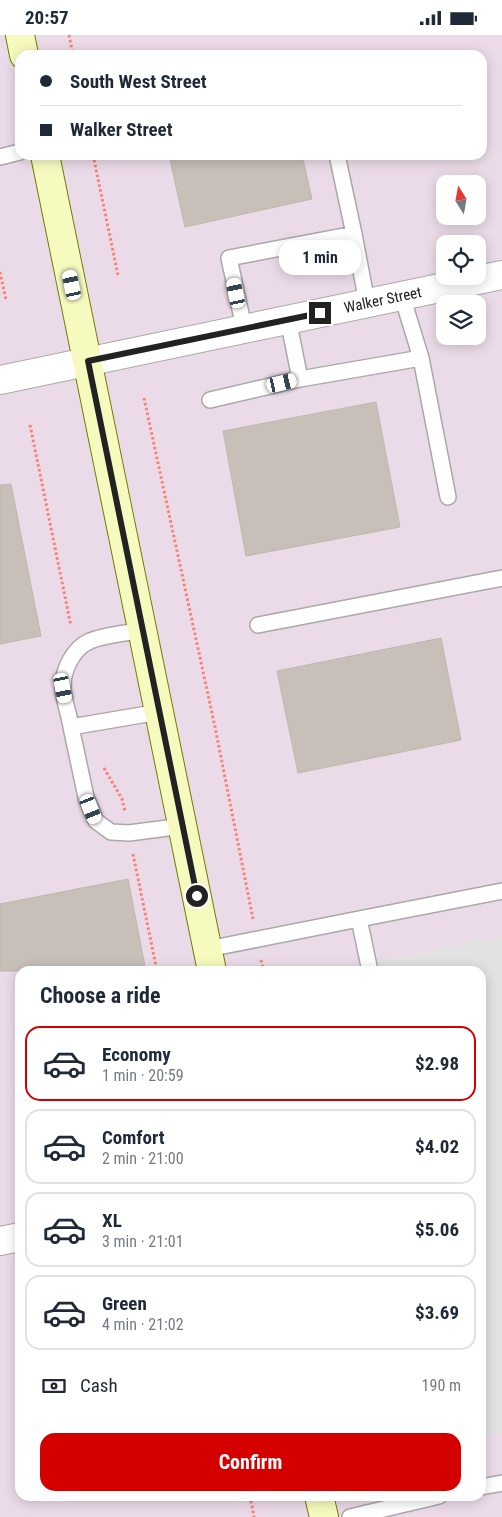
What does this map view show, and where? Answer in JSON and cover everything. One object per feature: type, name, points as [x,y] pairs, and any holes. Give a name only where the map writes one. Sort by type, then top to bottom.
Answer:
[{"type":"main road","points":[[20,35],[23,50]]},
{"type":"main road","points":[[46,160],[210,960]]},
{"type":"main road","points":[[321,1501],[324,1517]]},
{"type":"street","name":"Walker Street","points":[[0,380],[502,275]]},
{"type":"street","points":[[0,1241],[15,1238]]},
{"type":"lane","points":[[0,157],[15,153]]},
{"type":"lane","points":[[338,160],[367,303]]},
{"type":"lane","points":[[244,328],[229,258],[354,234]]},
{"type":"lane","points":[[402,296],[421,358],[448,497]]},
{"type":"lane","points":[[288,319],[300,379]]},
{"type":"lane","points":[[210,400],[300,379],[421,358]]},
{"type":"lane","points":[[258,625],[502,578]]},
{"type":"lane","points":[[143,630],[91,640],[81,646],[72,657],[66,669],[63,688],[86,797],[96,821],[111,832],[120,833],[183,826]]},
{"type":"lane","points":[[71,727],[159,712]]},
{"type":"lane","points":[[210,960],[257,939],[502,891]]},
{"type":"lane","points":[[359,919],[369,966]]},
{"type":"lane","points":[[486,1486],[502,1483]]},
{"type":"lane","points":[[350,1517],[418,1501]]},
{"type":"path","points":[[69,35],[72,50]]},
{"type":"path","points":[[94,160],[118,275]]},
{"type":"path","points":[[0,272],[6,300]]},
{"type":"path","points":[[144,398],[215,727],[263,966]]},
{"type":"path","points":[[251,1501],[254,1517]]},
{"type":"shaded area","points":[[0,35],[502,35],[502,1517],[0,1517]]},
{"type":"shaded area","points":[[502,935],[502,1433],[486,1436],[486,966],[354,966]]},
{"type":"building","points":[[170,160],[303,160],[312,199],[185,227]]},
{"type":"building","points":[[376,402],[400,527],[246,556],[223,431]]},
{"type":"building","points":[[11,484],[41,636],[0,644],[0,485]]},
{"type":"building","points":[[441,638],[461,740],[298,773],[277,671]]},
{"type":"building","points":[[128,879],[145,966],[15,966],[15,971],[0,971],[0,904]]},
{"type":"route","points":[[197,896],[88,361],[320,313]]}]
